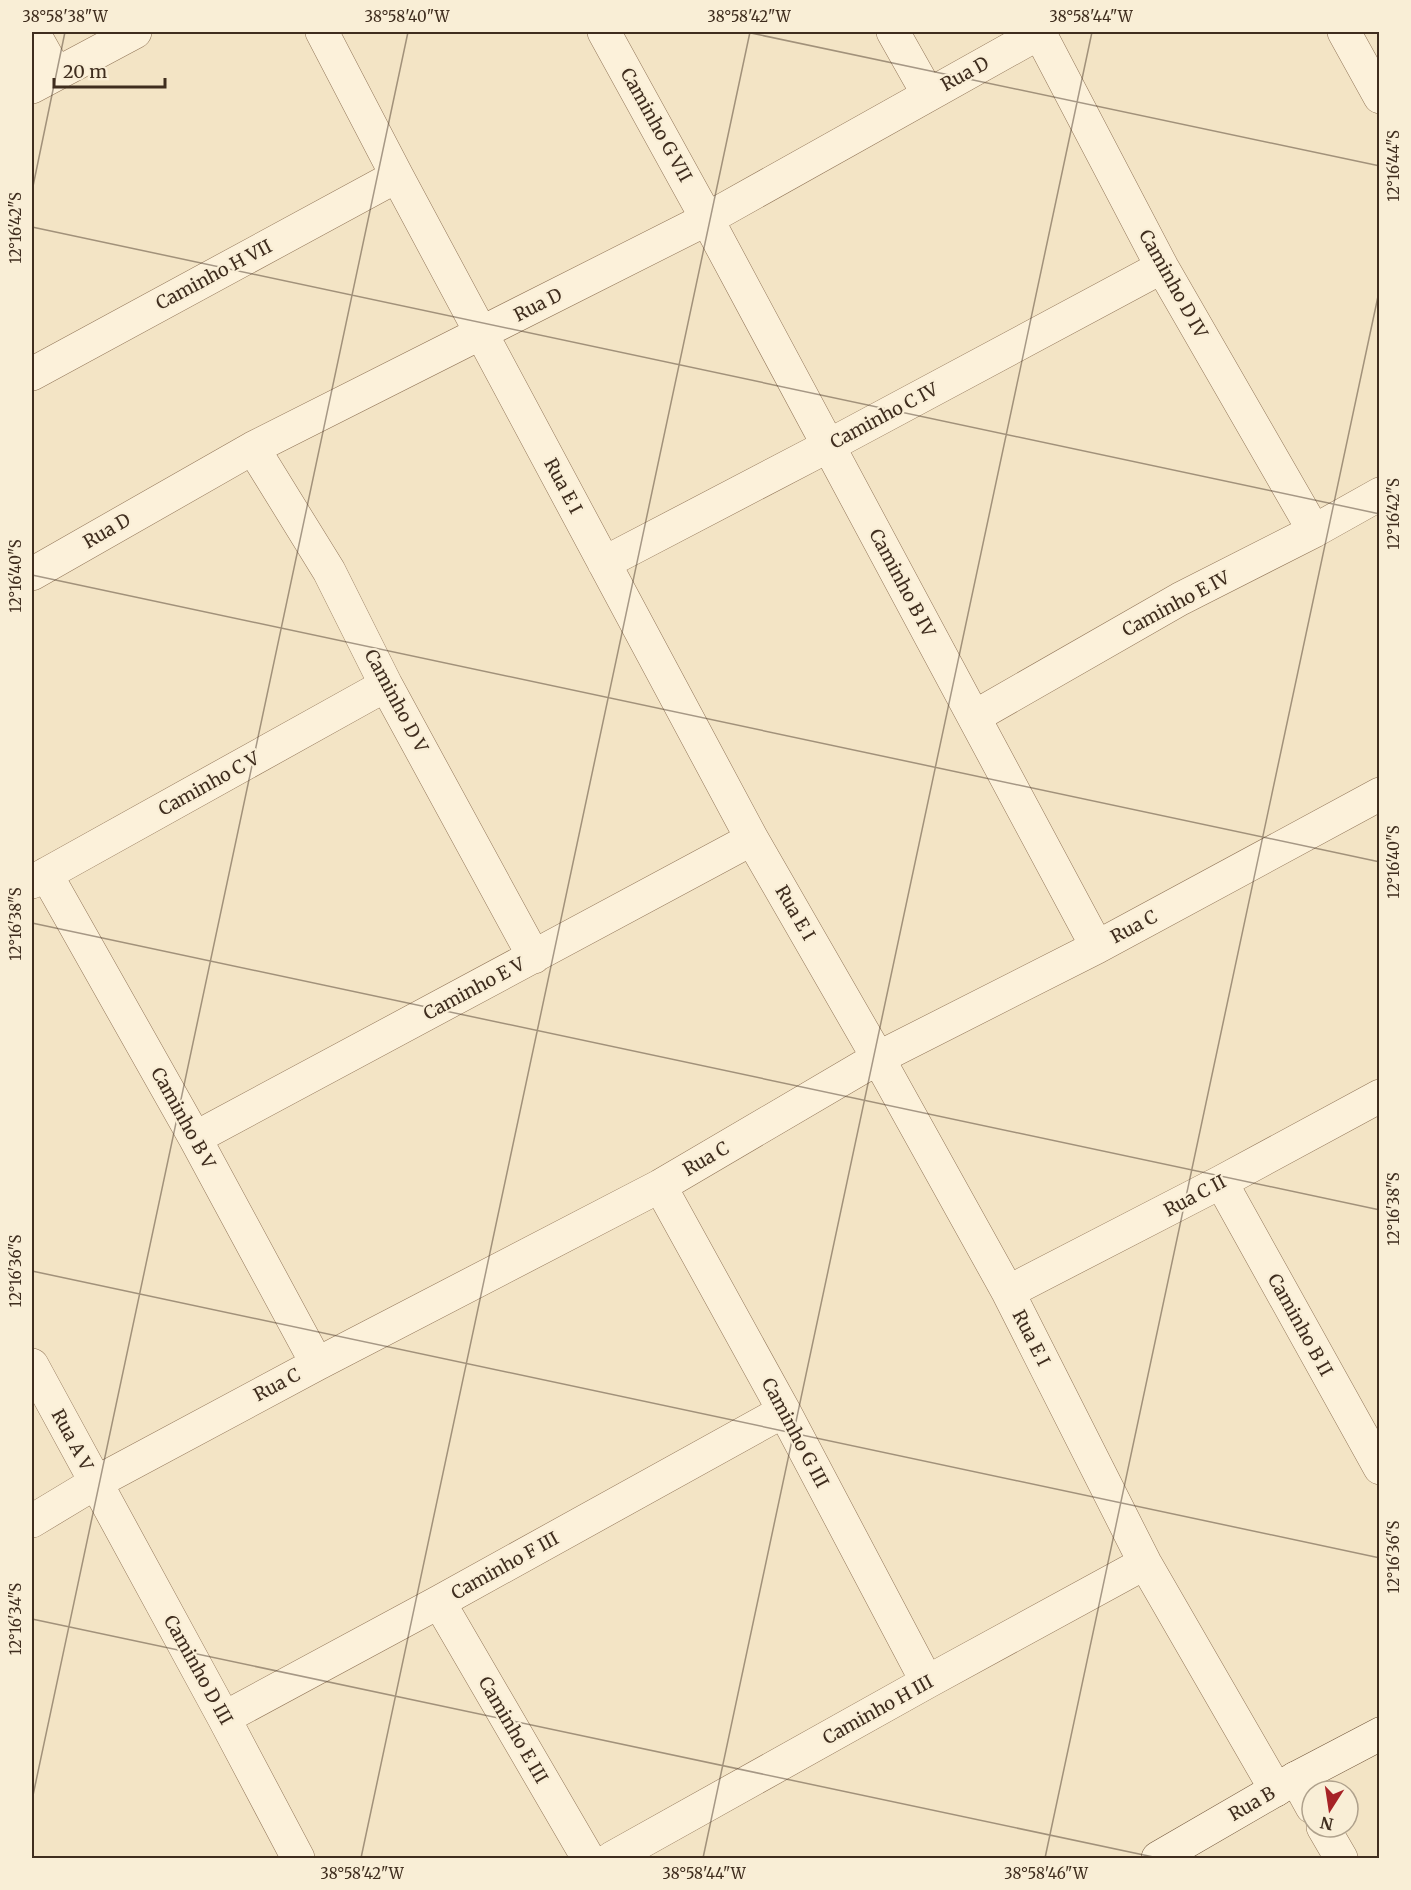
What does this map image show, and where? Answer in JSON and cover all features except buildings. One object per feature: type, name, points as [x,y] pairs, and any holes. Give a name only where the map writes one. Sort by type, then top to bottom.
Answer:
[{"type":"street","points":[[33,32],[44,80],[135,32]]},
{"type":"street","name":"Rua E I","points":[[322,32],[752,839],[878,1058],[1008,1292],[1146,1563],[1286,1784],[1300,1796]]},
{"type":"street","name":"Caminho G VII","points":[[604,32],[707,219]]},
{"type":"street","points":[[892,32],[928,94]]},
{"type":"street","name":"Rua D","points":[[32,574],[253,448],[707,219],[1040,32]]},
{"type":"street","name":"Caminho D IV","points":[[1040,32],[1162,267],[1314,531]]},
{"type":"street","points":[[1344,32],[1380,98]]},
{"type":"street","name":"Caminho H VII","points":[[32,374],[397,176]]},
{"type":"street","name":"Caminho B IV","points":[[707,219],[1097,948]]},
{"type":"street","name":"Caminho C IV","points":[[604,563],[1162,267]]},
{"type":"street","name":"Caminho D V","points":[[253,448],[329,571],[386,685],[534,957]]},
{"type":"street","name":"Caminho E IV","points":[[974,717],[1180,600],[1380,495]]},
{"type":"street","name":"Caminho C V","points":[[39,878],[386,685]]},
{"type":"street","name":"Rua C","points":[[32,1521],[95,1483],[317,1364],[660,1186],[878,1058],[1097,948],[1380,794]]},
{"type":"street","name":"Caminho E V","points":[[195,1138],[752,839]]},
{"type":"street","name":"Caminho B V","points":[[39,878],[195,1138],[317,1364]]},
{"type":"street","name":"Rua C II","points":[[1008,1292],[1221,1182],[1380,1096]]},
{"type":"street","name":"Caminho B II","points":[[1221,1182],[1376,1453]]},
{"type":"street","name":"Caminho G III","points":[[660,1186],[784,1411],[927,1682]]},
{"type":"street","name":"Rua A V","points":[[32,1365],[95,1483]]},
{"type":"street","name":"Caminho F III","points":[[224,1718],[784,1411]]},
{"type":"street","name":"Caminho D III","points":[[95,1483],[298,1858]]},
{"type":"street","name":"Caminho H III","points":[[612,1858],[1146,1563]]},
{"type":"street","name":"Caminho E III","points":[[439,1602],[588,1858]]},
{"type":"street","name":"Rua B","points":[[1158,1858],[1286,1784],[1380,1734]]},
{"type":"street","points":[[1330,1839],[1341,1858]]}]
